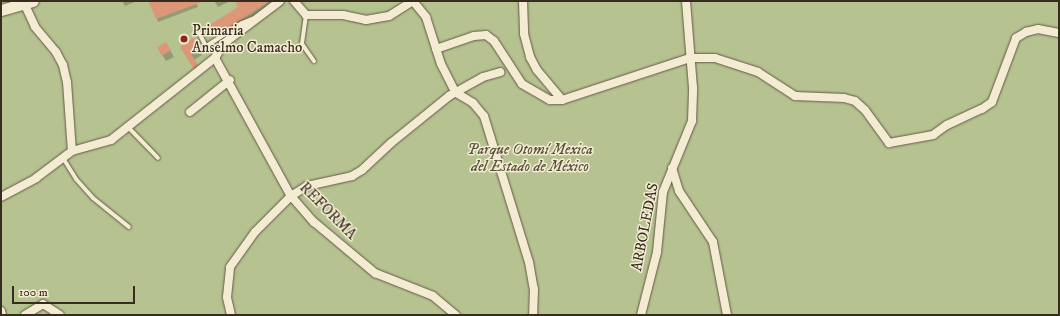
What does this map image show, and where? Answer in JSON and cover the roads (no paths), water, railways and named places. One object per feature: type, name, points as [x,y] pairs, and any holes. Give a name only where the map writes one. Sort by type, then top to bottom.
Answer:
[{"type":"main road","points":[[1,10],[28,2]]},
{"type":"street","points":[[1,197],[36,178],[72,151],[111,140],[215,58],[224,44],[280,1]]},
{"type":"street","points":[[294,1],[306,15],[343,15],[366,20],[379,19],[413,1],[426,17],[436,49],[454,92],[473,103],[484,116],[529,262],[534,290],[534,315]]},
{"type":"street","points":[[523,1],[524,34],[530,57],[538,70],[562,100]]},
{"type":"street","name":"ARBOLEDAS","points":[[641,315],[657,252],[663,192],[690,126],[693,88],[686,1]]},
{"type":"street","points":[[28,2],[35,27],[56,52],[63,65],[67,82],[72,151]]},
{"type":"street","points":[[436,49],[474,36],[486,35],[494,40],[522,84],[550,100],[562,100],[690,58],[715,58],[758,72],[795,96],[802,98],[844,98],[855,101],[865,110],[889,143],[933,135],[947,125],[982,109],[992,102],[1016,38],[1026,32],[1038,29],[1059,34]]},
{"type":"street","name":"REFORMA","points":[[215,58],[230,80],[291,196],[334,241],[375,273],[433,296],[456,315]]},
{"type":"street","points":[[231,315],[227,297],[230,267],[250,238],[291,196],[307,186],[352,176],[362,170],[390,143],[454,92],[483,77],[500,72]]},
{"type":"street","points":[[190,112],[230,80]]},
{"type":"street","points":[[672,168],[679,191],[713,242],[727,315]]},
{"type":"street","points":[[25,315],[44,304],[60,315]]},
{"type":"street","points":[[1,311],[2,315]]},
{"type":"lane","points":[[306,15],[302,44],[314,61]]},
{"type":"lane","points":[[199,33],[206,46],[242,23],[257,18]]},
{"type":"lane","points":[[128,126],[158,158]]},
{"type":"lane","points":[[63,158],[93,198],[129,227]]},
{"type":"place","name":"Primaria Anselmo Camacho","points":[[184,39]]},
{"type":"park label","name":"Parque Otomí Mexica del Estado de México","points":[[530,158]]}]
